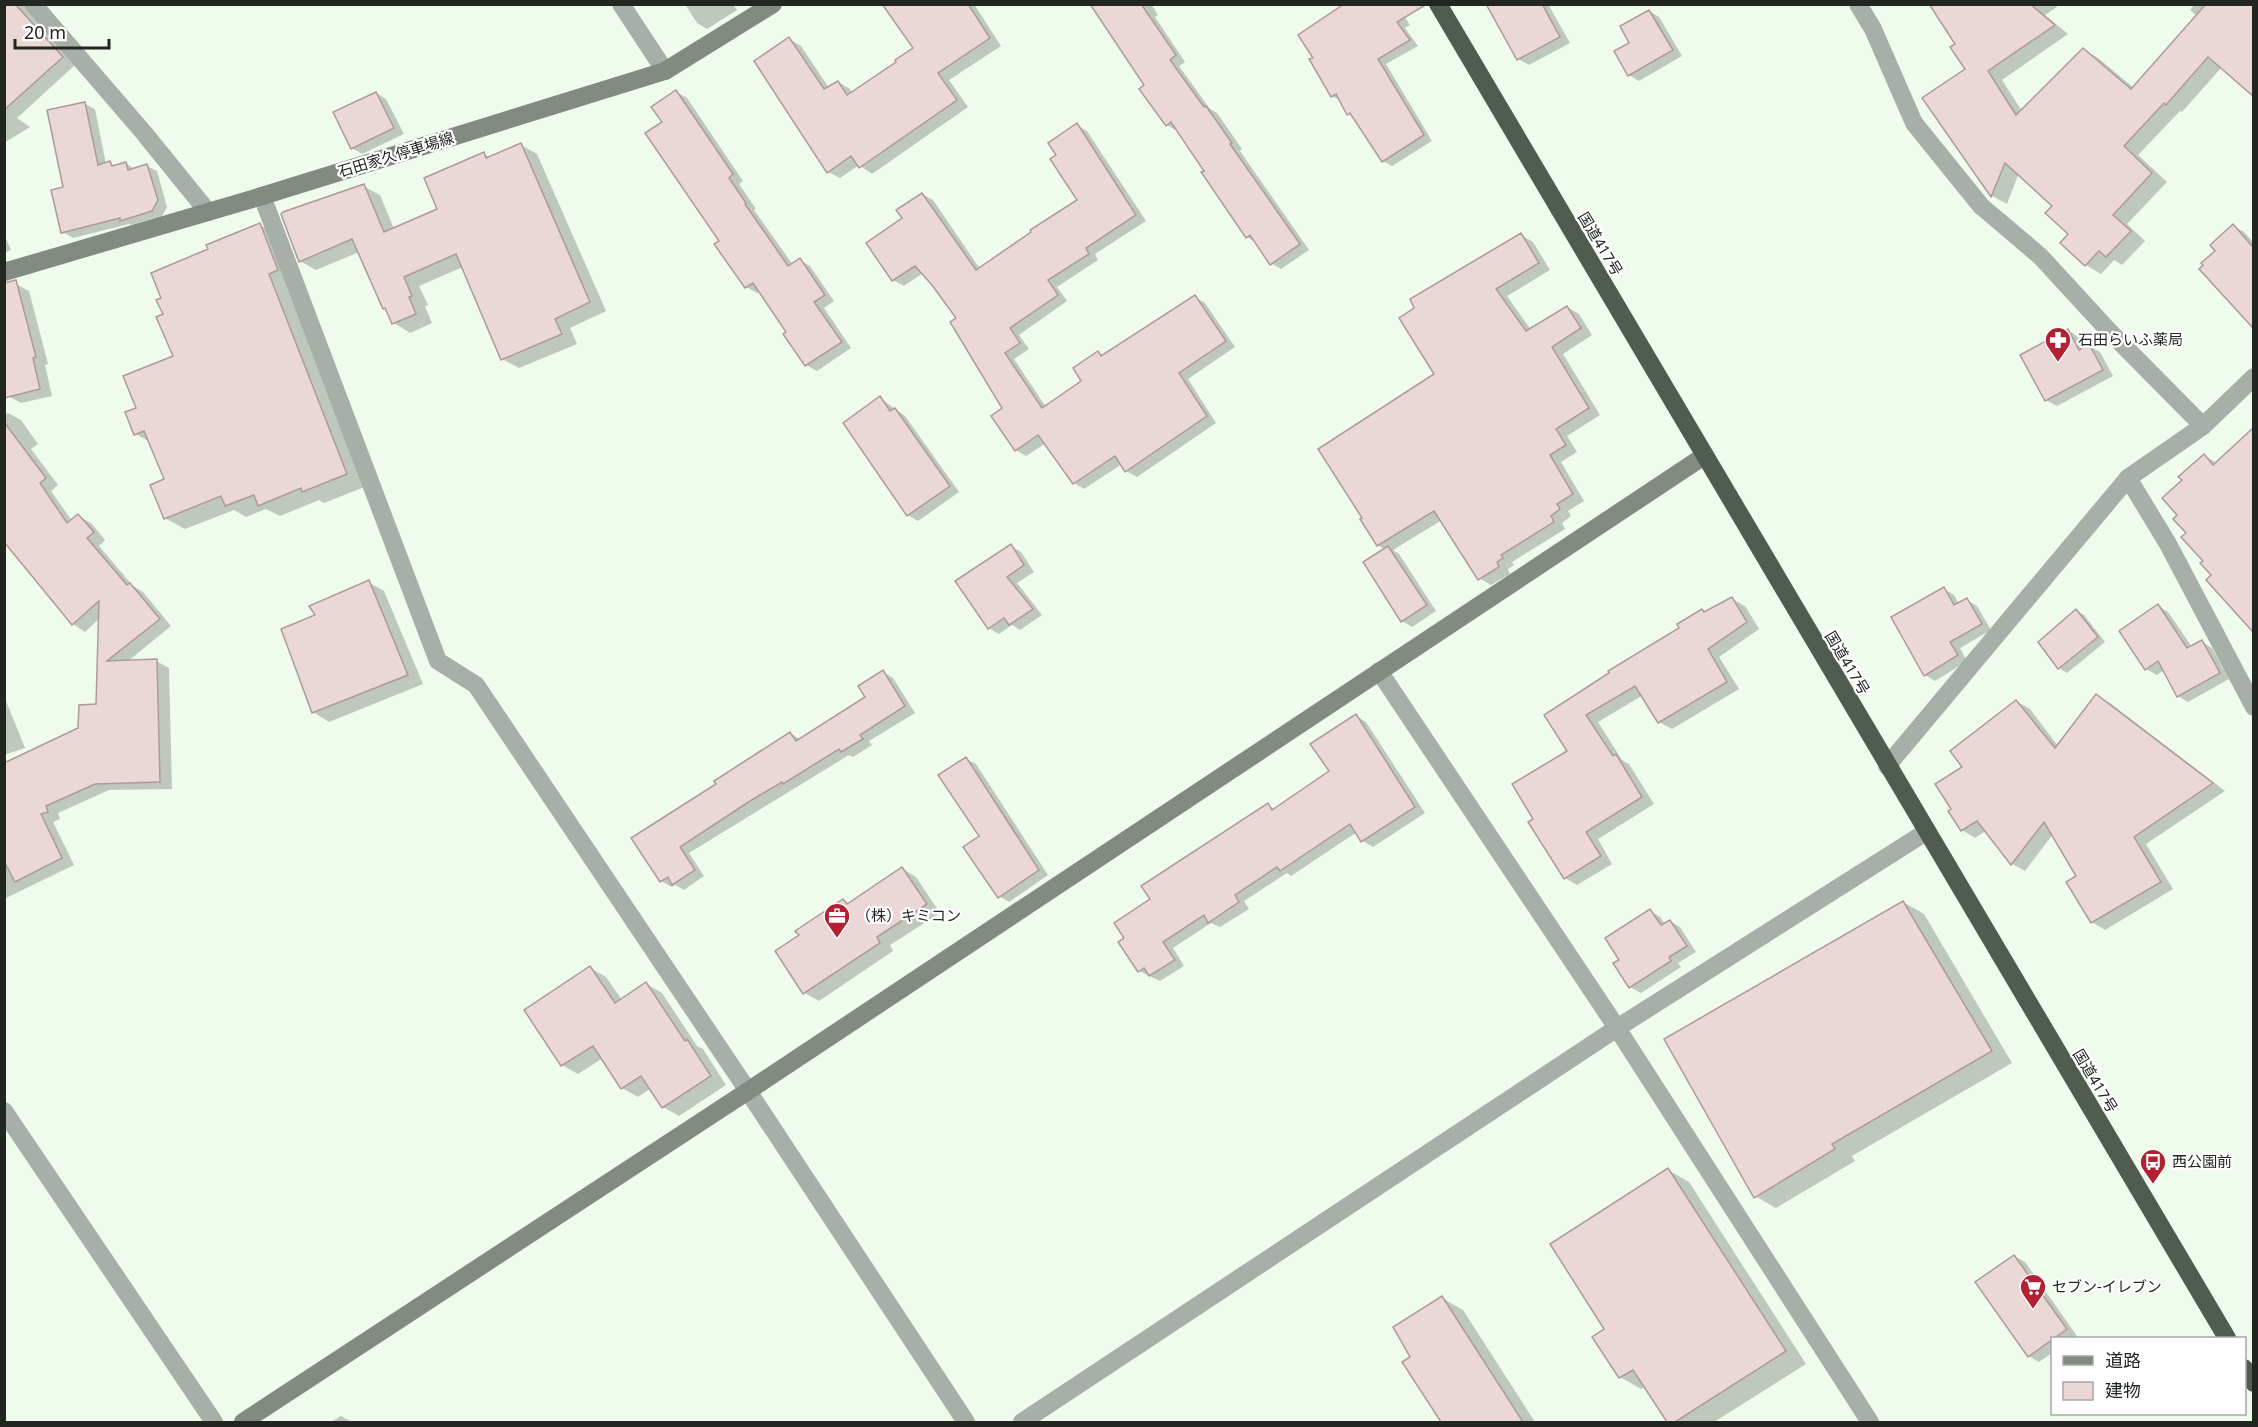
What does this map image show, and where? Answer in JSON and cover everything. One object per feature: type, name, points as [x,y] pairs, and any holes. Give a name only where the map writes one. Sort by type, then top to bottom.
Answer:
[{"type":"highway","name":"国道417号","points":[[1438,4],[2226,1337]]},
{"type":"street","points":[[33,4],[144,133],[208,212]]},
{"type":"street","points":[[621,4],[665,71]]},
{"type":"street","name":"石田家久停車場線","points":[[4,272],[262,196],[665,71],[773,4]]},
{"type":"street","points":[[1858,4],[1873,29],[1914,123],[1981,206],[2040,256],[2109,331],[2203,426]]},
{"type":"street","points":[[262,196],[438,661],[476,684],[966,1422]]},
{"type":"street","points":[[1887,766],[2128,478],[2203,426],[2253,377]]},
{"type":"street","points":[[243,1422],[748,1091],[1704,456]]},
{"type":"street","points":[[2128,478],[2168,544],[2253,707]]},
{"type":"street","points":[[1379,671],[1617,1028],[1870,1422]]},
{"type":"street","points":[[1022,1422],[1617,1028],[1926,832]]},
{"type":"street","points":[[4,1111],[214,1422]]},
{"type":"building","points":[[4,4],[15,4],[63,57],[4,110]]},
{"type":"building","points":[[882,4],[968,4],[990,38],[938,73],[957,100],[859,168],[851,156],[827,173],[754,61],[789,37],[824,89],[838,81],[847,95],[913,48]]},
{"type":"building","points":[[1090,4],[1141,4],[1176,55],[1170,60],[1204,107],[1206,106],[1300,244],[1270,265],[1250,235],[1246,238],[1201,172],[1204,171],[1171,122],[1166,126],[1139,89],[1144,85]]},
{"type":"building","points":[[1344,4],[1427,4],[1397,22],[1410,40],[1378,59],[1424,135],[1382,162],[1350,113],[1347,115],[1336,94],[1331,97],[1309,59],[1313,58],[1298,35]]},
{"type":"building","points":[[1486,4],[1542,4],[1560,37],[1517,60]]},
{"type":"building","points":[[1929,4],[2030,4],[2055,25],[1988,71],[2016,115],[2083,48],[2131,89],[2206,4],[2253,4],[2253,96],[2208,57],[2166,105],[2164,103],[2124,146],[2152,173],[2113,215],[2131,231],[2106,257],[2099,251],[2085,266],[2060,243],[2068,234],[2045,213],[2052,206],[2005,163],[1991,197],[1922,98],[1965,69],[1950,47],[1955,44]]},
{"type":"building","points":[[1649,10],[1673,50],[1628,76],[1614,51],[1629,43],[1620,26]]},
{"type":"building","points":[[676,90],[733,174],[729,178],[745,204],[788,266],[800,258],[825,295],[814,302],[842,342],[805,366],[783,334],[786,332],[753,283],[745,288],[714,244],[719,241],[645,133],[662,122],[651,107]]},
{"type":"building","points":[[376,92],[394,128],[351,149],[333,112]]},
{"type":"building","points":[[85,102],[98,165],[110,161],[112,166],[126,162],[128,170],[147,164],[158,200],[152,211],[120,221],[120,218],[61,233],[51,190],[63,187],[47,110]]},
{"type":"building","points":[[1077,123],[1136,215],[1086,248],[1089,254],[1048,280],[1058,295],[1010,328],[1020,343],[1005,353],[1042,408],[1081,381],[1073,368],[1098,351],[1101,356],[1195,295],[1226,341],[1179,373],[1207,416],[1125,472],[1115,456],[1073,484],[1038,435],[1015,451],[991,416],[1002,408],[950,322],[956,318],[932,285],[915,266],[892,281],[866,243],[902,218],[896,210],[922,193],[976,270],[1031,232],[1030,230],[1077,200],[1050,159],[1056,155],[1048,143]]},
{"type":"building","points":[[521,143],[590,302],[555,319],[562,334],[501,360],[456,254],[404,277],[416,314],[392,324],[352,239],[299,262],[281,214],[283,212],[364,184],[384,232],[437,209],[424,178],[484,152],[486,158]]},
{"type":"building","points":[[260,223],[278,270],[269,274],[347,474],[302,492],[301,488],[258,506],[254,495],[225,506],[221,496],[164,519],[150,485],[164,479],[144,431],[134,435],[125,412],[136,408],[123,376],[173,356],[156,317],[163,314],[156,300],[161,298],[151,273],[208,249],[206,245]]},
{"type":"building","points":[[2233,224],[2253,247],[2253,328],[2199,269],[2203,265],[2201,263],[2215,251],[2210,245]]},
{"type":"building","points":[[1521,233],[1539,263],[1496,289],[1526,331],[1567,306],[1581,328],[1552,347],[1589,408],[1556,429],[1566,445],[1550,455],[1573,494],[1557,504],[1560,509],[1551,516],[1554,522],[1501,555],[1503,558],[1497,562],[1499,567],[1478,580],[1434,511],[1377,546],[1318,449],[1434,374],[1399,318],[1414,308],[1410,299]]},
{"type":"building","points":[[16,280],[36,357],[33,358],[40,389],[4,398],[4,283]]},
{"type":"building","points":[[2068,329],[2079,350],[2089,344],[2103,370],[2045,401],[2020,355]]},
{"type":"building","points":[[880,396],[890,411],[895,408],[950,486],[907,516],[843,423]]},
{"type":"building","points":[[4,422],[46,478],[40,483],[67,523],[78,514],[94,532],[87,538],[127,585],[130,583],[160,619],[107,661],[157,659],[160,782],[95,784],[46,806],[48,812],[41,814],[62,858],[15,882],[4,861],[4,763],[78,728],[79,705],[96,704],[99,601],[72,625],[4,542]]},
{"type":"building","points":[[2253,428],[2253,632],[2206,580],[2211,575],[2200,563],[2203,561],[2181,537],[2186,533],[2173,519],[2177,515],[2162,498],[2182,480],[2178,477],[2204,454],[2213,465]]},
{"type":"building","points":[[1011,544],[1024,565],[1007,577],[1033,609],[1009,625],[1004,618],[988,629],[955,581]]},
{"type":"building","points":[[1388,546],[1427,605],[1401,622],[1363,562]]},
{"type":"building","points":[[369,580],[408,675],[312,713],[281,629],[315,615],[309,606]]},
{"type":"building","points":[[1944,587],[1954,605],[1967,598],[1982,624],[1950,642],[1958,655],[1924,676],[1891,617]]},
{"type":"building","points":[[1732,597],[1747,622],[1708,649],[1727,682],[1658,723],[1635,686],[1586,715],[1613,756],[1616,754],[1642,797],[1586,832],[1601,856],[1564,879],[1528,822],[1533,819],[1512,784],[1567,751],[1544,715],[1609,673],[1608,671],[1679,628],[1677,624],[1702,609],[1704,612]]},
{"type":"building","points":[[2158,604],[2187,648],[2202,640],[2220,673],[2177,697],[2158,661],[2145,670],[2119,631]]},
{"type":"building","points":[[2076,609],[2098,637],[2058,669],[2038,642]]},
{"type":"building","points":[[883,670],[905,706],[860,735],[863,739],[841,752],[839,749],[783,784],[782,782],[680,847],[695,870],[672,885],[668,877],[660,882],[631,838],[716,784],[714,781],[790,732],[796,741],[865,697],[858,686]]},
{"type":"building","points":[[2096,694],[2213,783],[2134,837],[2161,882],[2091,923],[2066,882],[2076,876],[2044,822],[2011,865],[1977,821],[1961,831],[1948,811],[1951,809],[1935,784],[1962,767],[1950,751],[2016,700],[2055,748]]},
{"type":"building","points":[[1356,714],[1415,807],[1361,842],[1350,824],[1280,871],[1277,867],[1235,895],[1239,902],[1208,923],[1204,915],[1163,942],[1175,960],[1149,976],[1144,968],[1138,972],[1118,942],[1124,938],[1114,923],[1150,899],[1141,886],[1268,803],[1272,810],[1329,771],[1310,744]]},
{"type":"building","points":[[966,757],[1039,870],[998,898],[963,847],[979,836],[938,775]]},
{"type":"building","points":[[902,867],[927,904],[877,937],[880,943],[803,994],[775,951],[799,935],[795,931],[843,899],[847,904]]},
{"type":"building","points":[[1903,901],[1992,1051],[1832,1144],[1835,1149],[1754,1198],[1664,1039]]},
{"type":"building","points":[[1650,909],[1661,925],[1670,920],[1687,946],[1669,957],[1671,961],[1629,988],[1613,963],[1619,960],[1605,938]]},
{"type":"building","points":[[590,966],[615,1003],[646,982],[711,1076],[662,1108],[641,1076],[621,1089],[593,1046],[561,1066],[524,1010]]},
{"type":"building","points":[[1668,1168],[1786,1351],[1675,1422],[1667,1422],[1633,1370],[1619,1378],[1592,1337],[1604,1329],[1550,1244]]},
{"type":"building","points":[[2014,1255],[2067,1329],[2056,1337],[2051,1337],[2051,1340],[2028,1357],[1975,1282]]},
{"type":"building","points":[[1442,1296],[1523,1422],[1441,1422],[1402,1362],[1410,1357],[1393,1327]]},
{"type":"place","name":"石田らいふ薬局","points":[[2058,363]]},
{"type":"place","name":"（株）キミコン","points":[[837,939]]},
{"type":"place","name":"西公園前","points":[[2153,1185]]},
{"type":"place","name":"セブン-イレブン","points":[[2033,1310]]}]
